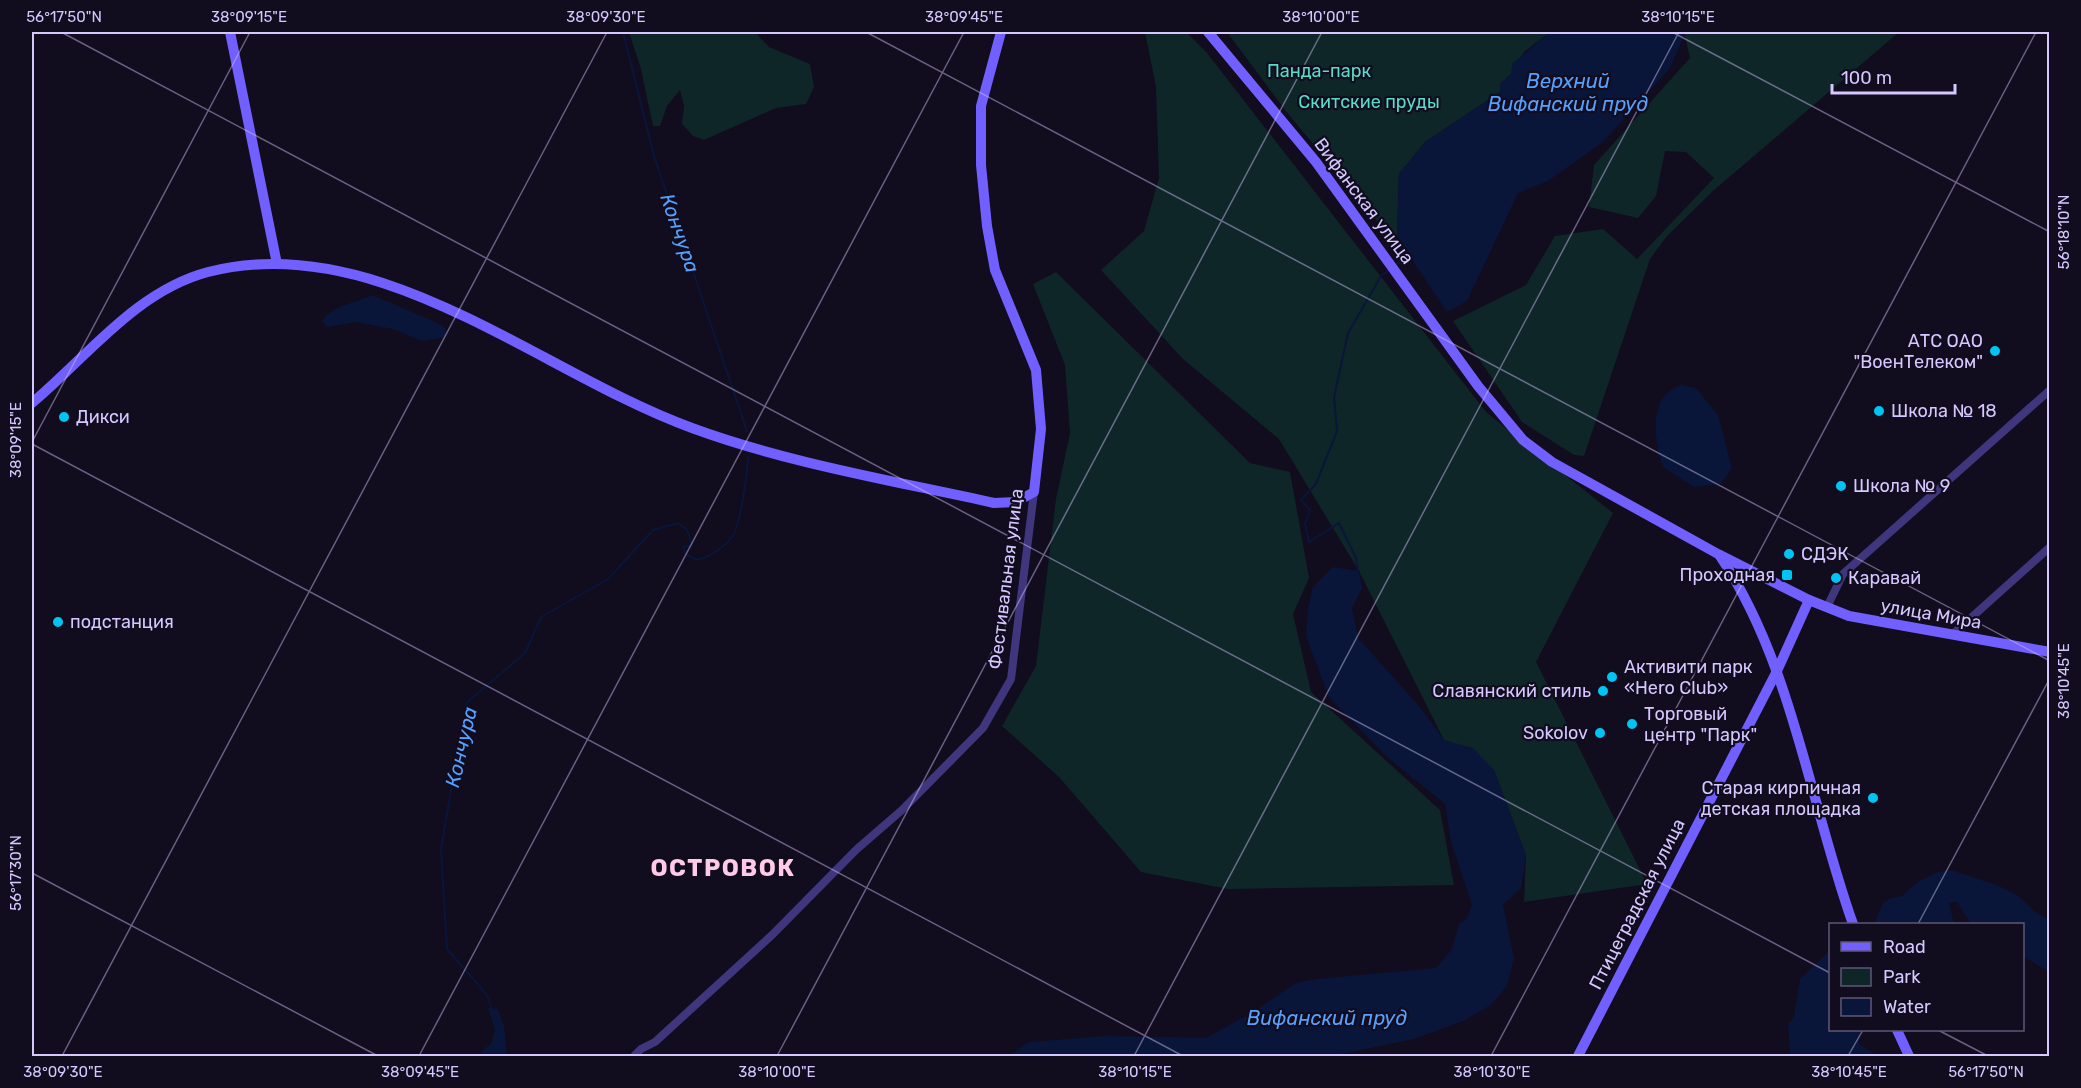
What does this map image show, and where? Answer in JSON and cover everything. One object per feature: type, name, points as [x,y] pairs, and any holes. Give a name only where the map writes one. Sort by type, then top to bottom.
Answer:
[{"type":"main road","points":[[230,32],[277,264]]},
{"type":"main road","name":"Фестивальная улица","points":[[1001,32],[981,106],[981,165],[987,226],[995,270],[1036,370],[1041,429],[1034,492]]},
{"type":"main road","name":"Вифанская улица","points":[[1208,32],[1316,162],[1478,386],[1523,440],[1580,480],[1718,554]]},
{"type":"main road","points":[[32,403],[115,326],[156,294],[208,272],[277,264],[320,269],[391,286],[462,315],[632,404],[724,439],[994,503],[1016,502],[1034,492]]},
{"type":"main road","points":[[1718,554],[1735,579],[1777,671],[1853,923]]},
{"type":"main road","name":"улица Мира","points":[[1718,554],[1809,600],[1849,616],[2049,652]]},
{"type":"main road","name":"Птицеградская улица","points":[[1578,1056],[1777,671],[1809,600]]},
{"type":"main road","points":[[1898,1031],[1909,1056]]},
{"type":"street","points":[[1827,607],[1843,574],[2049,390]]},
{"type":"street","name":"Фестивальная улица","points":[[634,1056],[641,1049],[656,1042],[772,935],[983,728],[1011,679],[1034,492]]},
{"type":"street","points":[[1953,634],[2049,548]]},
{"type":"green space","points":[[629,32],[755,32],[769,47],[810,64],[814,87],[806,104],[776,108],[704,140],[693,136],[682,124],[684,106],[680,90],[667,106],[660,126],[653,126],[641,69]]},
{"type":"green space","points":[[1145,32],[1186,32],[1207,53],[1486,412],[1613,513],[1536,662],[1647,884],[1524,902],[1526,855],[1494,770],[1444,740],[1359,571],[1279,439],[1183,359],[1101,270],[1144,231],[1159,178],[1156,87]]},
{"type":"green space","name":"Скитские пруды","points":[[1227,32],[1550,32],[1524,52],[1511,74],[1500,84],[1500,92],[1425,142],[1399,174],[1397,237],[1391,238],[1285,110]]},
{"type":"green space","points":[[1684,32],[1899,32],[1713,191],[1667,236],[1650,259],[1584,456],[1574,455],[1522,422],[1453,321],[1526,285],[1555,236],[1603,229],[1637,259],[1714,178],[1686,152],[1665,151],[1656,196],[1638,218],[1589,207],[1594,165],[1690,58]]},
{"type":"green space","points":[[1056,272],[1250,463],[1290,472],[1309,578],[1293,614],[1311,692],[1440,810],[1454,885],[1228,889],[1141,872],[1059,777],[1002,726],[1036,666],[1056,499],[1070,433],[1065,365],[1033,284]]},
{"type":"water","name":"Верхний Вифанский пруд","points":[[1550,32],[1683,32],[1684,36],[1670,68],[1603,142],[1548,181],[1518,193],[1467,301],[1447,312],[1397,237],[1399,174],[1425,142],[1500,92],[1500,84],[1511,74],[1512,64]]},
{"type":"water","points":[[372,295],[438,323],[445,328],[446,337],[422,341],[393,329],[355,322],[328,327],[322,322],[331,312]]},
{"type":"water","points":[[1682,385],[1696,388],[1718,415],[1732,468],[1721,484],[1694,487],[1663,467],[1657,444],[1658,408],[1663,398],[1671,390]]},
{"type":"water","name":"Вифанский пруд","points":[[1333,567],[1359,571],[1362,588],[1352,608],[1358,638],[1420,707],[1444,740],[1473,748],[1494,770],[1526,855],[1521,888],[1503,905],[1514,958],[1507,986],[1491,1005],[1463,1021],[1414,1039],[1333,1056],[1008,1056],[1029,1042],[1107,1036],[1206,1038],[1253,1012],[1296,983],[1436,968],[1452,949],[1459,924],[1467,918],[1472,905],[1451,842],[1445,804],[1387,757],[1329,697],[1306,636],[1308,609],[1313,587]]},
{"type":"water","points":[[1952,870],[2008,890],[2020,897],[2038,914],[2049,919],[2049,972],[2024,957],[2024,923],[1970,923],[1957,902],[1949,903],[1954,923],[1874,923],[1883,903],[1902,896],[1916,883],[1938,872]]},
{"type":"water","points":[[1829,952],[1829,1031],[1860,1031],[1859,1044],[1878,1056],[1792,1056],[1788,1024],[1794,1017],[1800,979]]},
{"type":"water","points":[[488,1008],[498,1009],[504,1026],[507,1056],[482,1056],[481,1051],[491,1044],[495,1029]]},
{"type":"waterway","name":"Кончура","points":[[623,32],[654,156],[747,431]]},
{"type":"waterway","points":[[1396,265],[1410,254]]},
{"type":"waterway","points":[[1358,572],[1356,558],[1339,523],[1309,542],[1305,523],[1310,510],[1301,500],[1316,484],[1337,431],[1334,397],[1348,333],[1381,276],[1389,270]]},
{"type":"waterway","name":"Кончура","points":[[492,1011],[487,995],[447,949],[441,849],[466,703],[525,653],[541,617],[608,579],[653,530],[678,523],[687,530],[692,545],[684,547],[685,553],[695,559],[706,557],[725,545],[735,531],[741,510],[748,457]]},
{"type":"place","name":"АТС ОАО \"ВоенТелеком\"","points":[[1995,351]]},
{"type":"place","name":"Школа № 18","points":[[1879,411]]},
{"type":"place","name":"Дикси","points":[[64,417]]},
{"type":"place","name":"Школа № 9","points":[[1841,486]]},
{"type":"place","name":"СДЭК","points":[[1789,554]]},
{"type":"place","name":"Проходная","points":[[1787,575]]},
{"type":"place","name":"Каравай","points":[[1836,578]]},
{"type":"place","name":"подстанция","points":[[58,622]]},
{"type":"place","name":"Активити парк «Hero Club»","points":[[1612,677]]},
{"type":"place","name":"Славянский стиль","points":[[1603,691]]},
{"type":"place","name":"Торговый центр \"Парк\"","points":[[1632,724]]},
{"type":"place","name":"Sokolov","points":[[1600,733]]},
{"type":"place","name":"Старая кирпичная детская площадка","points":[[1873,798]]},
{"type":"district","name":"ОСТРОВОК","points":[[723,868]]},
{"type":"park label","name":"Панда-парк","points":[[1319,71]]}]
